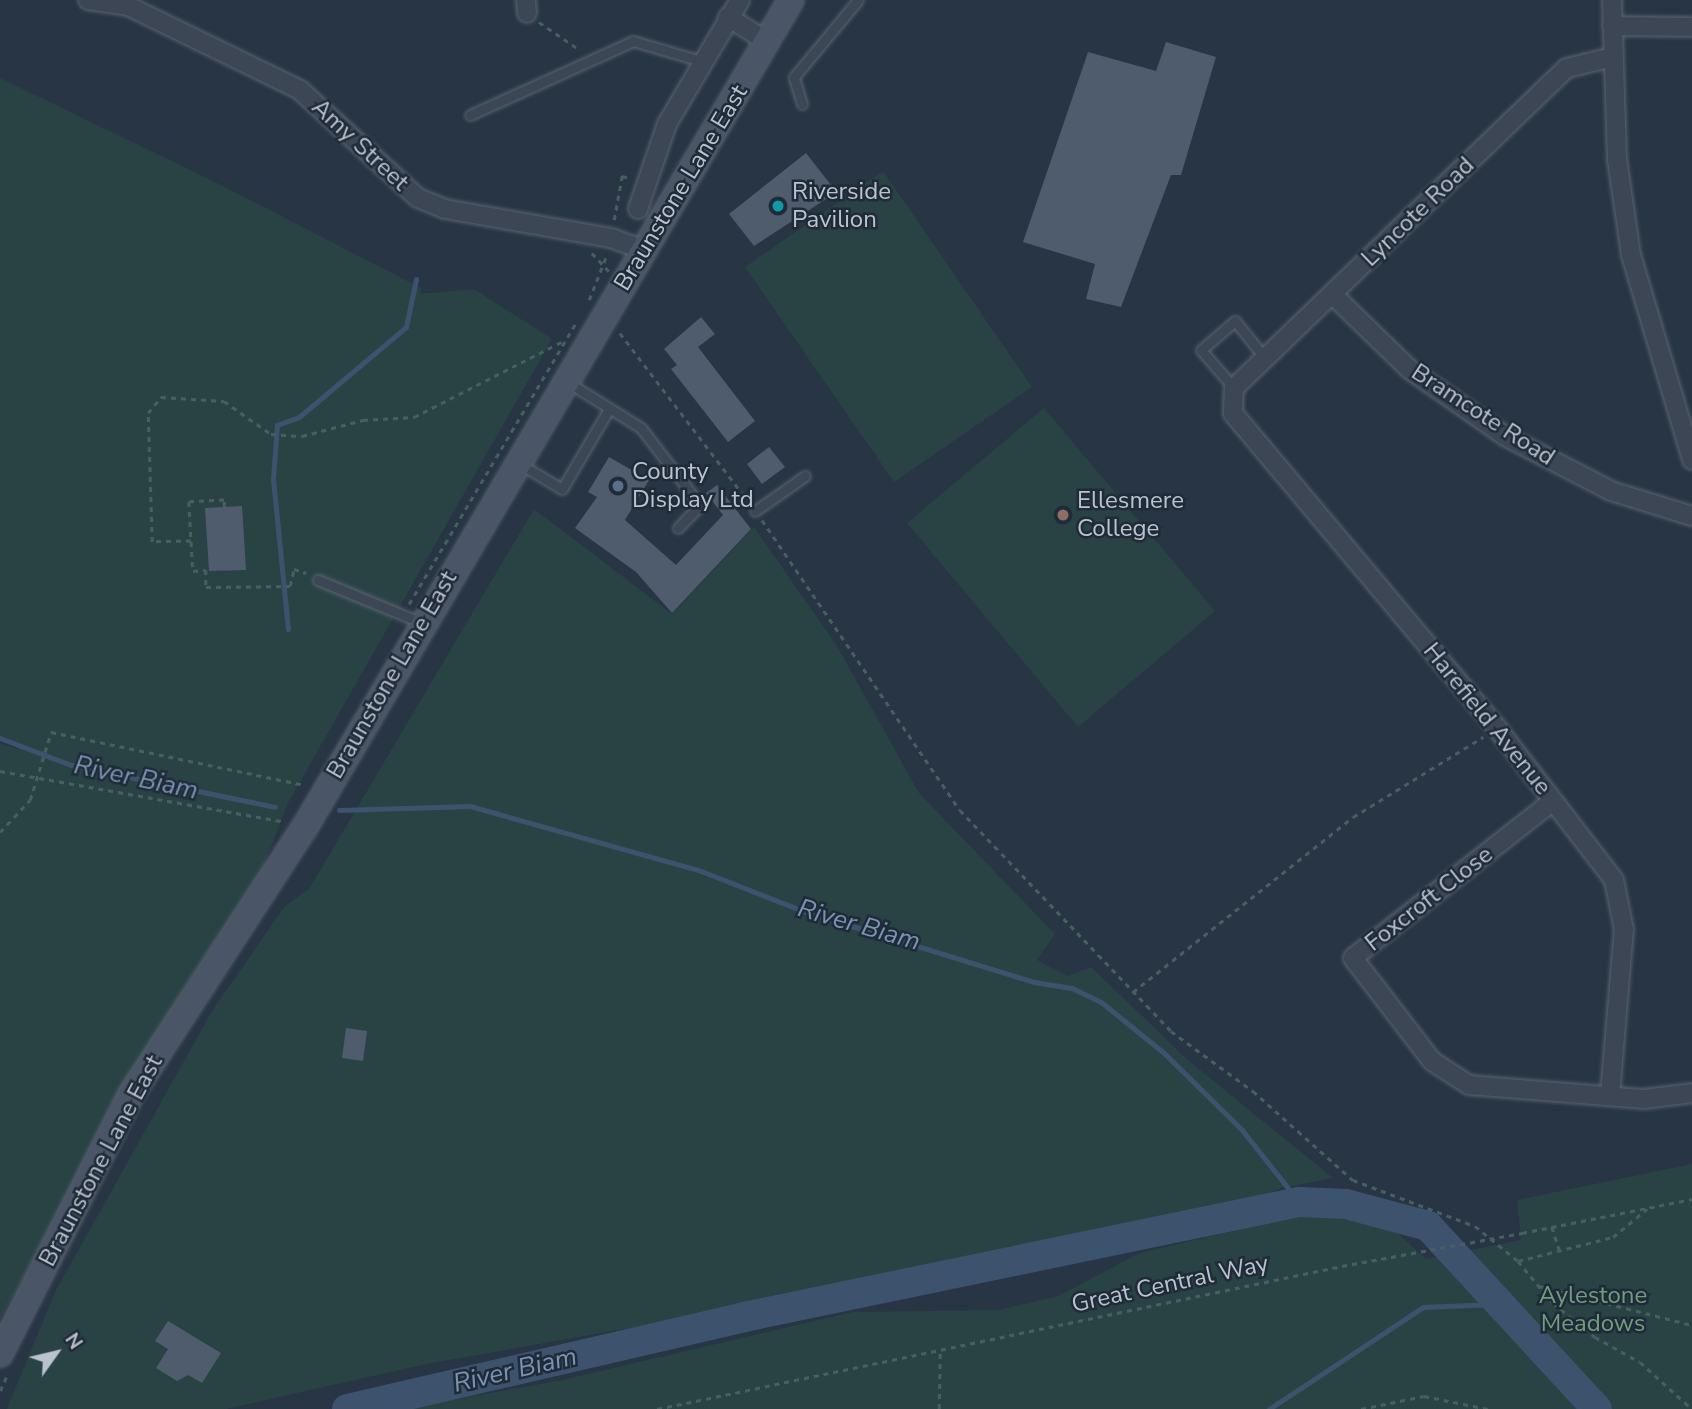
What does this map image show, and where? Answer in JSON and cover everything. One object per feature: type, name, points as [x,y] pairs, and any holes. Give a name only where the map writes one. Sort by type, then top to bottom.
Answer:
[{"type":"street","name":"Amy Street","points":[[88,0],[129,3],[300,90],[418,198],[445,209],[611,238],[646,251]]},
{"type":"street","points":[[638,209],[667,124],[701,61],[740,0]]},
{"type":"street","name":"Braunstone Lane East","points":[[2,1350],[132,1093],[296,822],[412,619],[518,463],[565,380],[646,251],[791,0]]},
{"type":"street","points":[[1612,0],[1617,159],[1631,256],[1692,460]]},
{"type":"street","points":[[728,17],[766,41]]},
{"type":"street","points":[[1612,26],[1692,27]]},
{"type":"street","name":"Lyncote Road","points":[[1234,388],[1567,68],[1612,57]]},
{"type":"street","name":"Bramcote Road","points":[[1333,295],[1409,369],[1505,436],[1611,491],[1692,516]]},
{"type":"street","name":"Harefield Avenue","points":[[1234,388],[1233,413],[1497,728],[1614,880],[1622,902],[1610,1095]]},
{"type":"street","name":"Foxcroft Close","points":[[1553,801],[1353,958],[1448,1074],[1481,1086],[1610,1095],[1692,1093]]},
{"type":"lane","points":[[802,104],[794,77],[858,0]]},
{"type":"lane","points":[[470,115],[634,41],[701,61]]},
{"type":"lane","points":[[1234,388],[1201,350],[1235,321],[1265,358]]},
{"type":"lane","points":[[565,380],[642,428],[700,505],[678,528]]},
{"type":"lane","points":[[518,463],[562,489],[609,409]]},
{"type":"lane","points":[[755,511],[804,476]]},
{"type":"lane","points":[[318,580],[412,619]]},
{"type":"path","points":[[526,7],[592,58]]},
{"type":"path","points":[[582,312],[603,268],[622,176],[647,181]]},
{"type":"path","points":[[577,232],[603,268],[626,281]]},
{"type":"path","points":[[412,619],[577,321]]},
{"type":"path","points":[[618,330],[755,511],[960,810],[1133,992],[1353,1180],[1475,1226],[1518,1261],[1538,1285],[1595,1337],[1640,1362],[1692,1409]]},
{"type":"path","points":[[191,541],[152,542],[152,402],[176,394],[224,401],[271,434],[282,436],[414,417],[565,340]]},
{"type":"path","points":[[224,507],[224,500],[190,502],[193,571],[206,570],[206,587],[290,586],[293,569],[318,580]]},
{"type":"path","points":[[1133,992],[1353,817],[1497,728]]},
{"type":"path","points":[[0,832],[38,782],[51,732],[313,790]]},
{"type":"path","points":[[0,771],[38,782],[296,822]]},
{"type":"path","name":"Great Central Way","points":[[657,1409],[1342,1266],[1692,1199]]},
{"type":"path","points":[[1518,1261],[1561,1254],[1613,1237],[1647,1209]]},
{"type":"path","points":[[1552,1227],[1561,1254]]},
{"type":"path","points":[[1538,1285],[1692,1325]]},
{"type":"path","points":[[939,1409],[940,1350]]},
{"type":"path","points":[[1361,1409],[1376,1403],[1424,1396],[1488,1409]]},
{"type":"path","points":[[1374,1409],[1376,1403]]},
{"type":"green space","points":[[0,78],[213,181],[421,288],[420,294],[474,289],[552,339],[288,803],[261,872],[172,1007],[0,1319],[0,744],[45,755],[0,738]]},
{"type":"green space","points":[[883,171],[1032,387],[894,482],[745,267]]},
{"type":"green space","points":[[1044,408],[1215,611],[1078,727],[907,523]]},
{"type":"green space","points":[[534,509],[672,614],[754,527],[837,646],[919,793],[1055,934],[1037,960],[1067,976],[1091,967],[1189,1061],[1333,1178],[1281,1188],[1224,1213],[908,1278],[855,1280],[771,1303],[426,1364],[226,1409],[7,1409],[55,1292],[212,1011],[285,906],[309,889]]},
{"type":"green space","name":"Aylestone Meadows","points":[[1692,1164],[1692,1409],[400,1409],[558,1381],[853,1312],[999,1310],[1058,1296],[1140,1253],[1310,1213],[1393,1229],[1426,1259],[1521,1240],[1517,1200]]},
{"type":"building","points":[[1166,42],[1216,57],[1181,175],[1171,175],[1121,307],[1086,299],[1095,264],[1023,242],[1088,52],[1156,71]]},
{"type":"building","name":"Riverside Pavilion","points":[[806,153],[831,185],[821,193],[826,199],[754,246],[729,214]]},
{"type":"building","points":[[701,317],[715,334],[698,347],[755,421],[728,442],[671,369],[677,365],[664,349]]},
{"type":"building","points":[[769,447],[785,467],[762,484],[747,464]]},
{"type":"building","points":[[609,457],[649,480],[625,520],[676,565],[723,515],[706,493],[717,485],[751,529],[672,613],[636,572],[575,528],[597,497],[588,492]]},
{"type":"building","points":[[242,506],[246,570],[209,571],[205,508]]},
{"type":"building","points":[[346,1028],[367,1031],[363,1061],[342,1058]]},
{"type":"building","points":[[168,1321],[221,1353],[202,1383],[188,1375],[177,1381],[156,1368],[168,1349],[155,1341]]},
{"type":"waterway","points":[[288,629],[273,479],[277,425],[299,417],[406,327],[416,279]]},
{"type":"waterway","name":"River Biam","points":[[0,738],[71,765],[275,807]]},
{"type":"waterway","name":"River Biam","points":[[339,810],[470,806],[701,871],[803,911],[1034,982],[1072,988],[1101,1002],[1164,1053],[1242,1130],[1299,1202]]},
{"type":"waterway","name":"River Biam","points":[[347,1409],[744,1317],[1299,1202],[1346,1204],[1428,1226],[1597,1409]]},
{"type":"waterway","points":[[1269,1409],[1423,1307],[1496,1304]]},
{"type":"place","name":"Riverside Pavilion","points":[[778,206]]},
{"type":"place","name":"County Display Ltd","points":[[618,486]]},
{"type":"place","name":"Ellesmere College","points":[[1063,515]]}]
